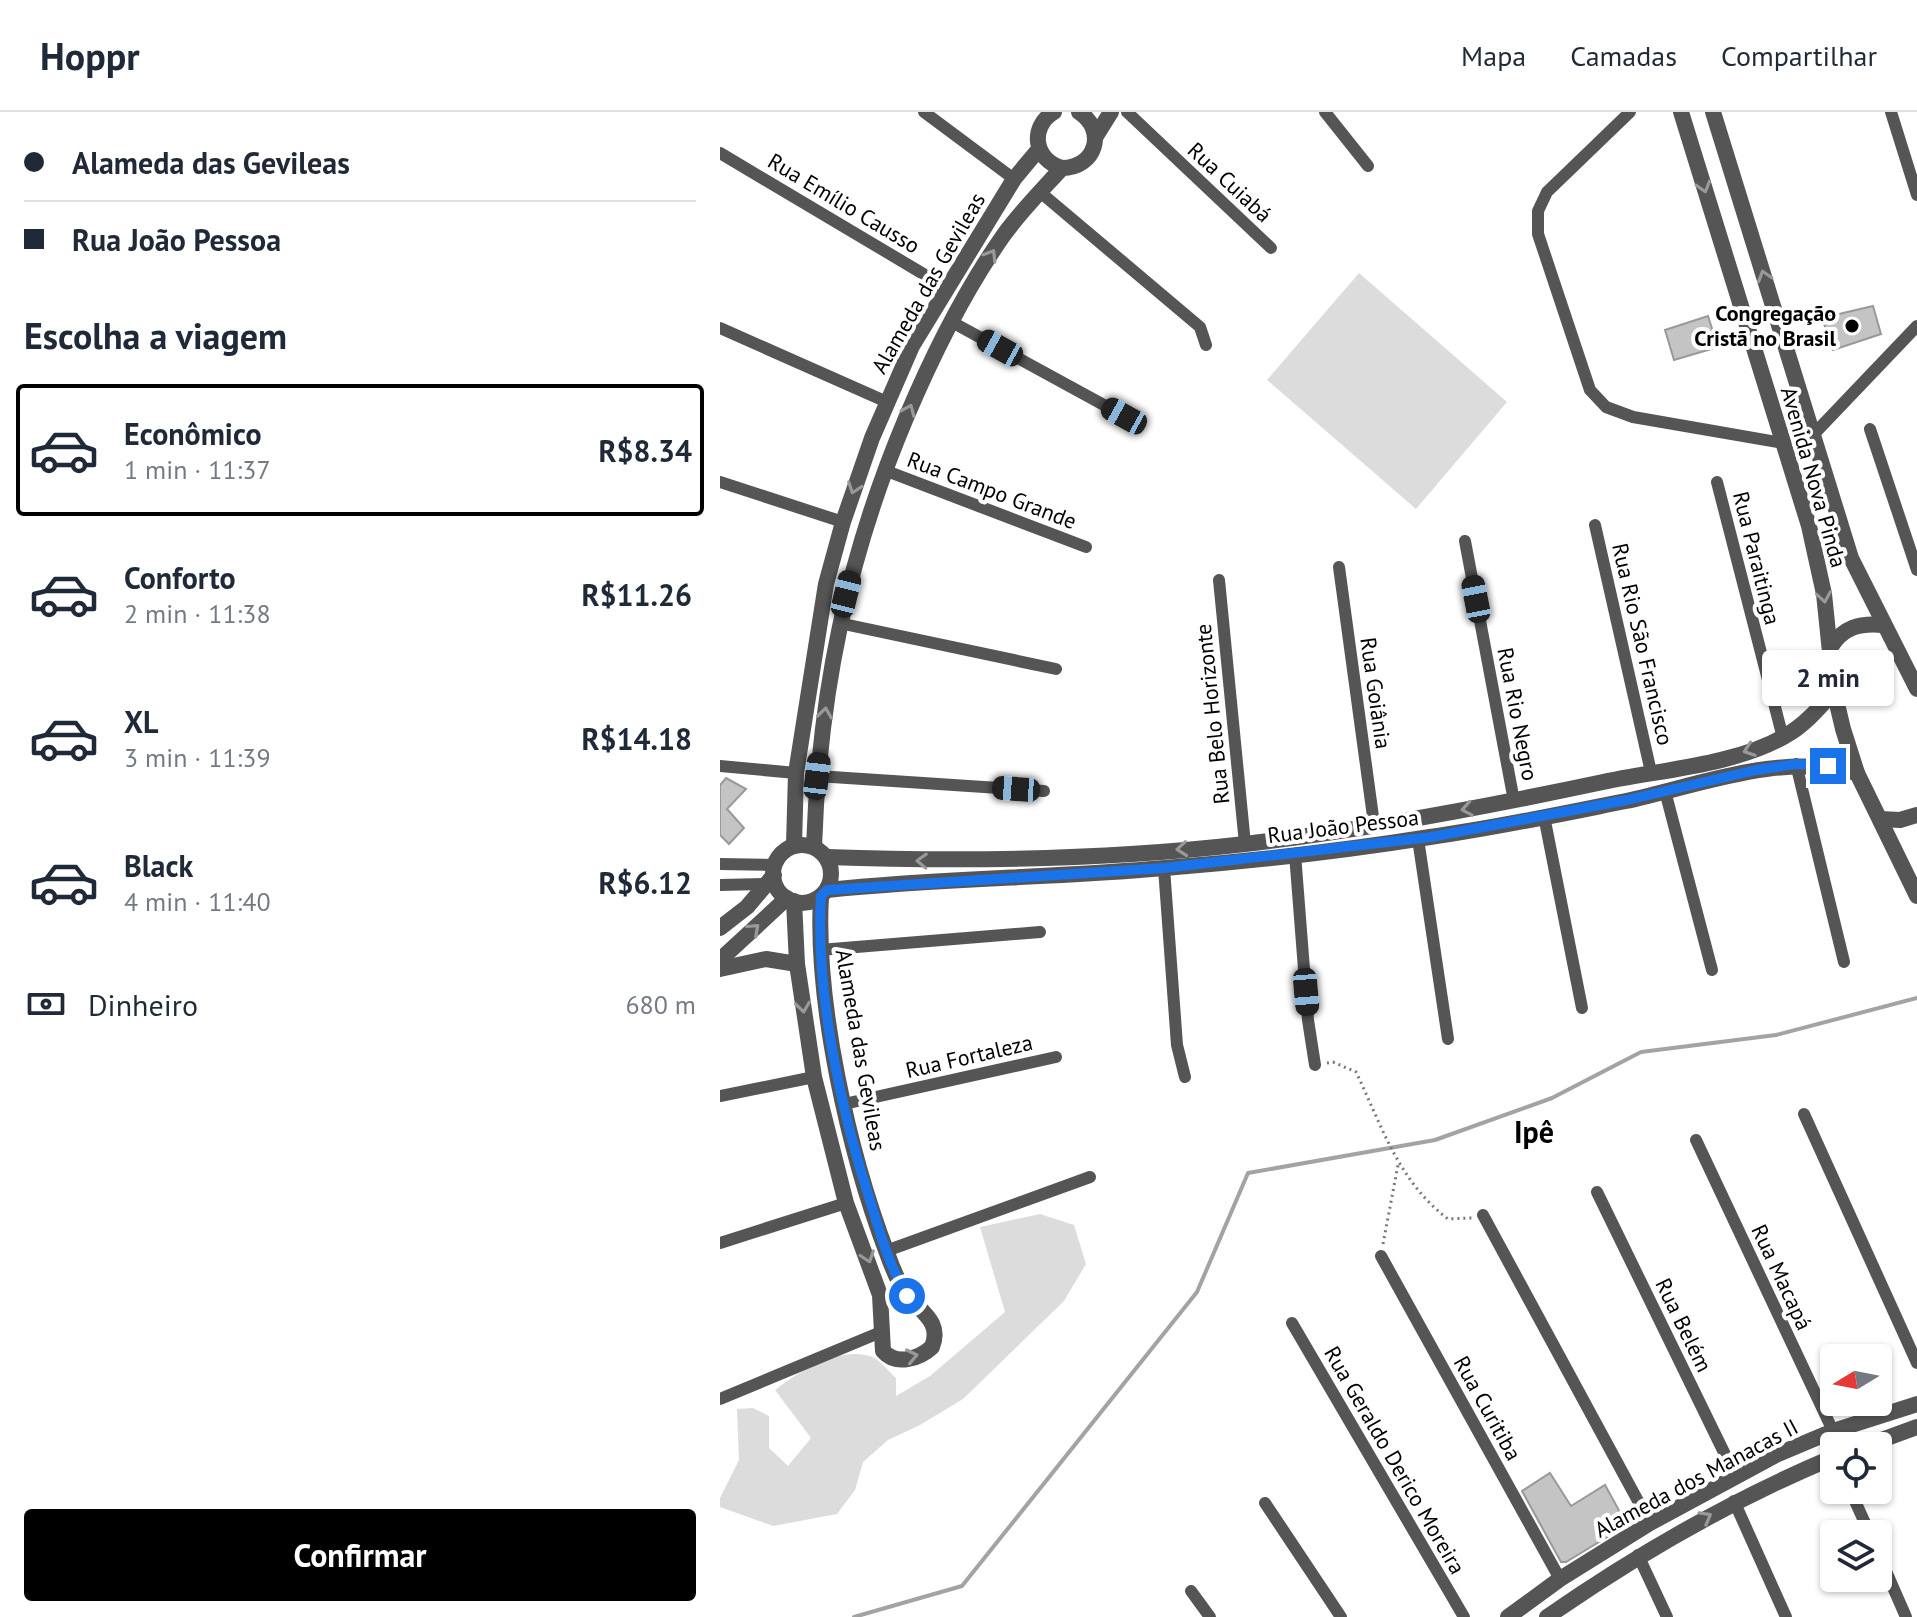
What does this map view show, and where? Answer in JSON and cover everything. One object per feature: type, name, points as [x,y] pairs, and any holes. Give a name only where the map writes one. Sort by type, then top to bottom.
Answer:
[{"type":"street","points":[[924,112],[1014,179]]},
{"type":"street","name":"Alameda das Gevileas","points":[[794,845],[796,773],[826,584],[843,522],[887,402],[912,346],[1014,179],[1039,149],[1041,123],[1054,112]]},
{"type":"street","points":[[1079,112],[1089,119],[1096,136]]},
{"type":"street","points":[[1039,149],[1048,162],[1062,168],[1071,168],[1087,160],[1096,136],[1111,112]]},
{"type":"street","name":"Rua Cuiabá","points":[[1127,112],[1271,248]]},
{"type":"street","points":[[1325,112],[1368,166]]},
{"type":"street","points":[[1630,112],[1547,192],[1538,211],[1538,234],[1590,390],[1606,407],[1633,417],[1783,443]]},
{"type":"street","name":"Avenida Nova Pinda","points":[[1681,112],[1809,526],[1824,594],[1834,691],[1857,773],[1917,896]]},
{"type":"street","name":"Avenida Nova Pinda","points":[[1713,112],[1851,558],[1917,687]]},
{"type":"street","points":[[1891,112],[1917,195]]},
{"type":"street","name":"Rua Emílio Causso","points":[[720,153],[947,288]]},
{"type":"street","name":"Alameda das Gevileas","points":[[771,875],[780,892],[791,900],[814,1077],[846,1203],[880,1295],[883,1351],[896,1359],[925,1354],[936,1339],[930,1318],[907,1296],[886,1251],[862,1176],[844,1104],[820,950],[824,893],[831,874],[820,852],[817,776],[839,623],[862,535],[884,470],[950,321],[1003,235],[1062,168]]},
{"type":"street","points":[[1040,192],[1200,327],[1206,345]]},
{"type":"street","points":[[950,321],[1124,416]]},
{"type":"street","points":[[1813,435],[1917,326]]},
{"type":"street","points":[[720,328],[887,402]]},
{"type":"street","points":[[1870,429],[1917,570]]},
{"type":"street","name":"Rua Campo Grande","points":[[884,470],[1086,547]]},
{"type":"street","points":[[720,482],[843,522]]},
{"type":"street","name":"Rua Paraitinga","points":[[1717,482],[1783,738]]},
{"type":"street","name":"Rua Rio São Francisco","points":[[1595,525],[1651,772]]},
{"type":"street","name":"Rua Rio Negro","points":[[1465,541],[1514,801]]},
{"type":"street","name":"Rua Goiânia","points":[[1339,567],[1374,824]]},
{"type":"street","name":"Rua Belo Horizonte","points":[[1219,580],[1245,844]]},
{"type":"street","points":[[839,623],[1056,669]]},
{"type":"street","points":[[1830,648],[1837,636],[1854,626],[1883,625]]},
{"type":"street","name":"Rua João Pessoa","points":[[820,852],[935,861],[1109,855],[1245,844],[1374,824],[1514,801],[1742,754],[1783,738],[1815,713],[1834,691]]},
{"type":"street","points":[[1796,764],[1844,962]]},
{"type":"street","name":"Rua João Pessoa","points":[[824,893],[1164,868],[1418,839],[1796,764],[1828,766],[1857,773]]},
{"type":"street","points":[[720,766],[796,773]]},
{"type":"street","points":[[817,776],[1044,791]]},
{"type":"street","points":[[1665,791],[1712,970]]},
{"type":"street","points":[[1880,819],[1900,820],[1917,815]]},
{"type":"street","points":[[1544,816],[1582,1008]]},
{"type":"street","points":[[1418,839],[1448,1039]]},
{"type":"street","points":[[720,928],[734,920],[771,875],[779,856],[794,845],[820,852]]},
{"type":"street","points":[[1295,854],[1308,1020],[1315,1065]]},
{"type":"street","points":[[720,864],[771,875]]},
{"type":"street","points":[[1164,868],[1177,1045],[1185,1077]]},
{"type":"street","points":[[720,885],[771,875]]},
{"type":"street","points":[[720,960],[791,900],[803,903],[824,893]]},
{"type":"street","points":[[820,950],[1040,932]]},
{"type":"street","points":[[720,969],[766,959],[797,964]]},
{"type":"street","name":"Rua Fortaleza","points":[[844,1104],[1056,1057]]},
{"type":"street","points":[[720,1096],[814,1077]]},
{"type":"street","points":[[1804,1114],[1917,1363]]},
{"type":"street","name":"Rua Macapá","points":[[1696,1140],[1833,1431]]},
{"type":"street","points":[[886,1251],[1090,1177]]},
{"type":"street","name":"Rua Belém","points":[[1597,1192],[1736,1477]]},
{"type":"street","points":[[720,1243],[846,1203]]},
{"type":"street","points":[[1484,1216],[1650,1523]]},
{"type":"street","name":"Rua Curitiba","points":[[1381,1256],[1560,1579]]},
{"type":"street","name":"Rua Geraldo Derico Moreira","points":[[1292,1323],[1464,1617]]},
{"type":"street","points":[[720,1399],[881,1332]]},
{"type":"street","name":"Alameda dos Manacas II","points":[[1508,1617],[1560,1579],[1650,1523],[1776,1455],[1833,1431],[1917,1404]]},
{"type":"street","points":[[1892,1436],[1917,1427]]},
{"type":"street","name":"Alameda dos Manacas II","points":[[1547,1617],[1638,1555],[1734,1501],[1820,1463]]},
{"type":"street","points":[[1734,1501],[1786,1617]]},
{"type":"street","points":[[1265,1503],[1341,1617]]},
{"type":"street","points":[[1638,1555],[1667,1617]]},
{"type":"street","points":[[1589,1561],[1601,1581]]},
{"type":"street","points":[[1892,1585],[1906,1617]]},
{"type":"street","points":[[1191,1591],[1210,1617]]},
{"type":"path","points":[[1315,1065],[1333,1062],[1356,1072],[1398,1165],[1432,1207],[1448,1219],[1484,1216]]},
{"type":"path","points":[[1381,1256],[1398,1165]]},
{"type":"shaded area","points":[[1359,273],[1507,402],[1416,509],[1267,380]]},
{"type":"shaded area","points":[[1040,1214],[1074,1225],[1086,1264],[1064,1301],[963,1399],[888,1440],[863,1462],[855,1490],[837,1514],[773,1526],[720,1507],[720,1498],[739,1460],[737,1409],[753,1408],[769,1416],[769,1448],[788,1466],[811,1438],[775,1390],[796,1375],[834,1357],[860,1354],[876,1359],[896,1378],[896,1396],[930,1376],[1005,1312],[980,1227]]},
{"type":"building","name":"Congregação Cristã no Brasil","points":[[1873,306],[1881,334],[1833,350],[1822,318]]},
{"type":"building","points":[[1708,316],[1718,347],[1674,360],[1665,330]]},
{"type":"building","points":[[726,778],[746,789],[727,809],[744,828],[729,844],[720,835],[720,785]]},
{"type":"building","points":[[1550,1473],[1571,1506],[1605,1485],[1621,1514],[1612,1534],[1566,1562],[1561,1562],[1522,1491]]},
{"type":"waterway","points":[[854,1617],[962,1586],[1197,1292],[1248,1173],[1435,1140],[1552,1098],[1641,1052],[1776,1035],[1917,998]]},
{"type":"place","name":"Congregação Cristã no Brasil","points":[[1852,326]]},
{"type":"district","name":"Ipê","points":[[1534,1131]]},
{"type":"route","points":[[907,1296],[886,1251],[862,1176],[844,1104],[820,950],[821,896],[827,890],[1164,868],[1262,858],[1431,837],[1627,800],[1756,770],[1796,764],[1828,766]]}]
